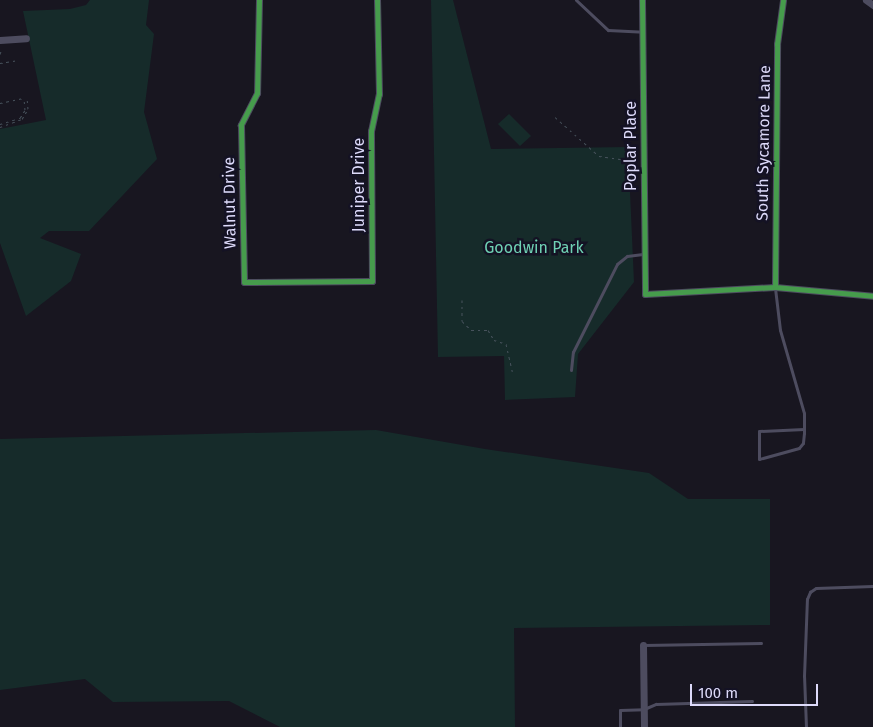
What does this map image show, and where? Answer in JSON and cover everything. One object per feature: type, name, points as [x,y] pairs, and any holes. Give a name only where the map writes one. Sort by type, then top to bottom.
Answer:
[{"type":"street","name":"Walnut Drive","points":[[259,0],[257,94],[241,125],[244,282],[372,281]]},
{"type":"street","name":"Juniper Drive","points":[[372,281],[370,131],[379,94],[378,0]]},
{"type":"street","name":"Poplar Place","points":[[642,0],[643,254],[645,294],[775,287]]},
{"type":"street","name":"South Sycamore Lane","points":[[775,287],[777,44],[783,0]]},
{"type":"street","points":[[866,0],[873,5]]},
{"type":"street","points":[[0,40],[26,38]]},
{"type":"street","points":[[775,287],[873,296]]},
{"type":"street","points":[[643,645],[644,727]]},
{"type":"lane","points":[[576,0],[608,30],[643,32]]},
{"type":"lane","points":[[571,370],[574,352],[617,264],[628,256],[643,254]]},
{"type":"lane","points":[[775,287],[780,330],[804,413],[804,429],[802,446],[759,459],[759,431],[804,429]]},
{"type":"lane","points":[[806,727],[804,676],[807,599],[810,592],[816,588],[873,586]]},
{"type":"lane","points":[[643,645],[761,643]]},
{"type":"lane","points":[[620,727],[620,710],[644,709],[656,704],[752,702]]},
{"type":"path","points":[[0,63],[19,60]]},
{"type":"path","points":[[0,103],[26,97],[28,109],[22,119],[0,126]]},
{"type":"path","points":[[555,116],[599,156],[644,161]]},
{"type":"path","points":[[462,300],[462,321],[471,330],[488,330],[494,340],[506,344],[512,371]]},
{"type":"green space","points":[[90,0],[149,0],[146,25],[154,34],[144,112],[157,159],[89,231],[49,231],[40,238],[81,254],[71,281],[26,316],[0,243],[0,129],[46,120],[23,11],[70,9],[86,5]]},
{"type":"green space","name":"Goodwin Park","points":[[431,0],[453,0],[491,149],[628,147],[634,282],[578,354],[575,397],[505,400],[504,356],[438,357]]},
{"type":"green space","points":[[509,114],[531,136],[520,146],[498,124]]},
{"type":"green space","points":[[376,430],[485,449],[649,473],[688,499],[770,499],[770,625],[514,628],[515,727],[280,727],[229,701],[113,702],[85,679],[0,690],[0,439]]},
{"type":"cycle path","points":[[259,0],[257,93],[241,125],[244,282],[372,281],[371,131],[379,94],[377,0]]},
{"type":"cycle path","points":[[642,0],[645,294],[775,287],[873,296]]},
{"type":"cycle path","points":[[775,287],[777,44],[783,0]]}]
